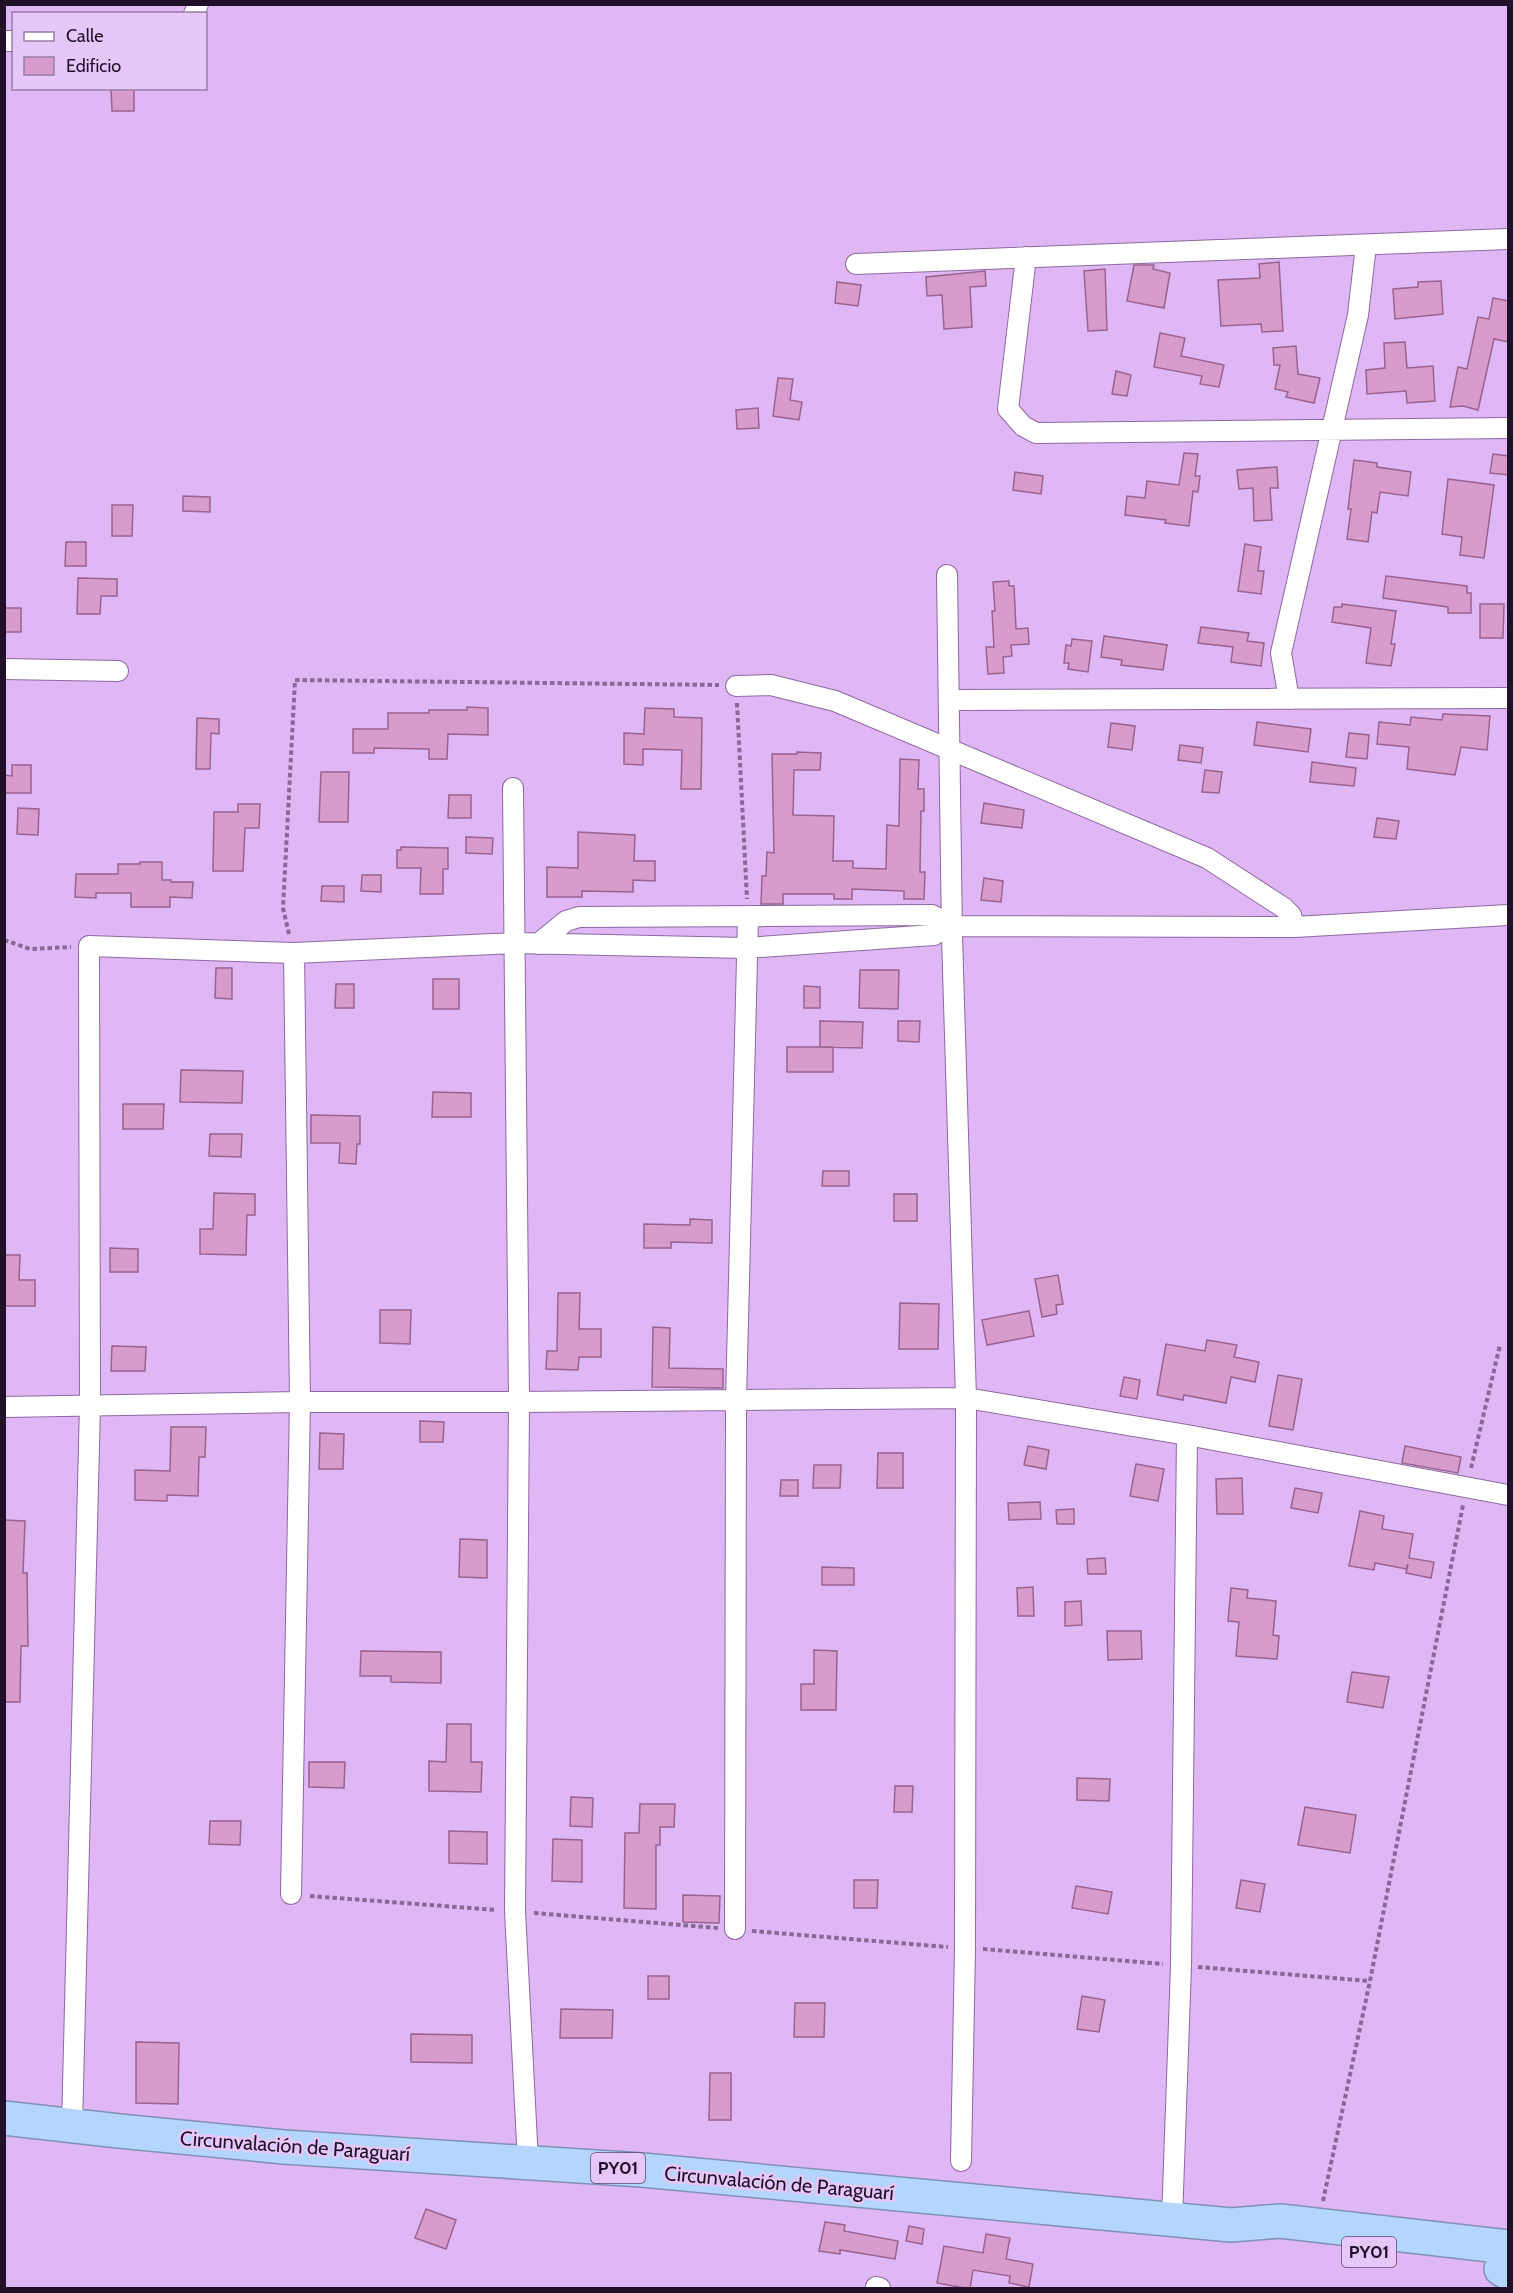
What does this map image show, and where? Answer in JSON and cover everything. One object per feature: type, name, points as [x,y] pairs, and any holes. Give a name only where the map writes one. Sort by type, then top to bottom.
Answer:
[{"type":"highway","name":"Circunvalación de Paraguarí","points":[[4,2118],[284,2147],[642,2170],[1231,2225],[1280,2221],[1318,2225],[1507,2265]]},
{"type":"highway","name":"Circunvalación de Paraguarí","points":[[1231,2225],[1272,2240],[1507,2265]]},
{"type":"street","points":[[856,264],[1509,239]]},
{"type":"street","points":[[1289,699],[1281,653],[1358,315],[1366,245]]},
{"type":"street","points":[[1026,257],[1008,409],[1023,426],[1036,433],[1509,428]]},
{"type":"street","points":[[947,575],[949,926],[966,1398],[966,1948],[961,2161]]},
{"type":"street","points":[[4,669],[118,671]]},
{"type":"street","points":[[736,686],[771,686],[835,700],[1207,858],[1284,908],[1291,915],[1294,927]]},
{"type":"street","points":[[948,700],[1509,699]]},
{"type":"street","points":[[513,788],[519,1402],[515,1911],[528,2162]]},
{"type":"street","points":[[538,944],[567,921],[579,917],[748,918],[932,915],[949,926]]},
{"type":"street","points":[[72,2126],[90,1405],[89,946],[294,953],[515,944],[746,948],[934,935],[949,926],[1294,927],[1509,915]]},
{"type":"street","points":[[735,1929],[736,1401],[748,918]]},
{"type":"street","points":[[291,1894],[300,1402],[294,953]]},
{"type":"street","points":[[4,1407],[300,1402],[966,1398],[1187,1435],[1509,1495]]},
{"type":"street","points":[[1172,2220],[1181,1966],[1187,1435]]},
{"type":"path","points":[[294,953],[283,908],[295,680],[736,686],[748,918]]},
{"type":"path","points":[[4,940],[30,949],[89,946]]},
{"type":"path","points":[[1318,2225],[1370,1981],[1466,1487],[1500,1345]]},
{"type":"path","points":[[291,1894],[1370,1981]]},
{"type":"building","points":[[111,90],[134,90],[134,111],[112,111]]},
{"type":"building","points":[[1279,262],[1283,331],[1262,332],[1261,324],[1221,326],[1218,280],[1260,278],[1259,264]]},
{"type":"building","points":[[1134,265],[1154,265],[1153,269],[1170,273],[1164,308],[1127,301]]},
{"type":"building","points":[[1105,269],[1107,330],[1088,331],[1084,271]]},
{"type":"building","points":[[985,271],[986,286],[970,287],[972,327],[944,329],[942,295],[927,296],[926,277]]},
{"type":"building","points":[[1441,281],[1443,314],[1395,319],[1393,289],[1418,287],[1418,282]]},
{"type":"building","points":[[837,282],[861,285],[858,306],[835,303]]},
{"type":"building","points":[[1493,298],[1509,301],[1509,342],[1494,339],[1478,410],[1463,406],[1450,407],[1458,367],[1467,369],[1478,317],[1489,319]]},
{"type":"building","points":[[1160,333],[1185,338],[1181,356],[1224,365],[1219,387],[1200,384],[1202,376],[1154,367]]},
{"type":"building","points":[[1405,342],[1407,368],[1433,366],[1435,401],[1407,403],[1406,391],[1367,394],[1366,370],[1385,368],[1384,343]]},
{"type":"building","points":[[1296,346],[1298,374],[1320,378],[1314,403],[1286,397],[1288,392],[1275,389],[1280,365],[1274,365],[1273,348]]},
{"type":"building","points":[[1116,371],[1131,375],[1127,396],[1112,394]]},
{"type":"building","points":[[778,378],[793,379],[790,400],[802,402],[799,420],[773,416]]},
{"type":"building","points":[[758,408],[759,428],[737,429],[736,410]]},
{"type":"building","points":[[1184,453],[1198,454],[1195,476],[1200,476],[1198,492],[1193,491],[1189,526],[1165,523],[1166,520],[1125,515],[1127,496],[1145,498],[1147,481],[1179,485]]},
{"type":"building","points":[[1493,454],[1509,456],[1509,475],[1490,473]]},
{"type":"building","points":[[1354,460],[1377,463],[1377,467],[1411,472],[1408,496],[1380,492],[1377,513],[1372,512],[1368,542],[1347,539]]},
{"type":"building","points":[[1277,467],[1278,488],[1270,488],[1272,520],[1254,521],[1253,488],[1239,489],[1237,470]]},
{"type":"building","points":[[1015,472],[1043,476],[1041,494],[1013,490]]},
{"type":"building","points":[[1448,479],[1494,485],[1484,558],[1460,555],[1462,537],[1442,534]]},
{"type":"building","points":[[183,496],[210,497],[210,512],[183,511]]},
{"type":"building","points":[[112,505],[133,505],[132,536],[112,536]]},
{"type":"building","points":[[66,542],[86,542],[86,566],[65,566]]},
{"type":"building","points":[[1245,544],[1261,547],[1258,571],[1264,571],[1261,594],[1238,591]]},
{"type":"building","points":[[1386,576],[1467,586],[1467,593],[1471,593],[1471,613],[1448,613],[1448,607],[1383,598]]},
{"type":"building","points":[[78,578],[117,579],[117,596],[101,596],[100,614],[77,614]]},
{"type":"building","points":[[1009,581],[1009,586],[1014,586],[1016,629],[1028,628],[1029,644],[1011,645],[1012,656],[1003,657],[1004,673],[988,674],[986,647],[994,647],[993,582]]},
{"type":"building","points":[[1342,604],[1396,611],[1391,644],[1395,644],[1391,666],[1366,663],[1371,628],[1332,622],[1334,607],[1342,607]]},
{"type":"building","points":[[1480,604],[1504,604],[1503,638],[1480,638]]},
{"type":"building","points":[[4,608],[21,608],[21,632],[4,632]]},
{"type":"building","points":[[1201,627],[1249,633],[1247,641],[1264,643],[1261,666],[1231,662],[1233,647],[1198,643]]},
{"type":"building","points":[[1104,636],[1167,645],[1163,670],[1121,665],[1122,660],[1101,657]]},
{"type":"building","points":[[1072,639],[1092,641],[1088,672],[1068,669],[1069,663],[1064,663],[1066,645],[1071,646]]},
{"type":"building","points":[[467,707],[488,708],[488,735],[448,734],[447,759],[429,759],[429,749],[374,748],[374,753],[353,753],[353,729],[388,729],[388,713],[429,713],[429,710],[467,710]]},
{"type":"building","points":[[645,708],[674,709],[674,717],[702,718],[701,789],[681,789],[682,750],[643,749],[643,765],[624,764],[624,733],[644,734]]},
{"type":"building","points":[[1443,714],[1490,716],[1487,750],[1461,747],[1455,775],[1407,769],[1409,747],[1377,744],[1379,722],[1410,725],[1411,717],[1442,720]]},
{"type":"building","points":[[197,718],[219,719],[219,734],[211,733],[210,769],[196,769]]},
{"type":"building","points":[[1257,722],[1311,729],[1308,752],[1254,745]]},
{"type":"building","points":[[1111,723],[1135,726],[1132,750],[1108,747]]},
{"type":"building","points":[[1349,733],[1369,735],[1367,759],[1346,757]]},
{"type":"building","points":[[1180,745],[1203,748],[1201,763],[1178,760]]},
{"type":"building","points":[[797,752],[821,753],[820,770],[794,770],[793,815],[834,816],[833,861],[853,861],[853,868],[886,869],[887,825],[899,826],[900,759],[919,760],[918,789],[924,789],[924,811],[921,811],[920,872],[925,872],[924,899],[904,899],[904,891],[852,889],[852,899],[834,899],[834,894],[783,894],[783,904],[761,904],[762,876],[766,876],[767,852],[774,853],[772,754],[797,754]]},
{"type":"building","points":[[1312,762],[1356,768],[1354,786],[1310,782]]},
{"type":"building","points":[[12,765],[31,765],[31,793],[4,793],[4,775],[12,776]]},
{"type":"building","points":[[1205,770],[1222,772],[1219,793],[1202,792]]},
{"type":"building","points":[[321,772],[349,772],[348,822],[319,822]]},
{"type":"building","points":[[449,795],[471,795],[471,818],[448,818]]},
{"type":"building","points":[[984,803],[1024,810],[1022,828],[981,823]]},
{"type":"building","points":[[238,804],[260,804],[259,828],[245,828],[243,871],[213,871],[214,812],[238,812]]},
{"type":"building","points":[[18,808],[39,809],[38,835],[17,834]]},
{"type":"building","points":[[1377,818],[1399,821],[1396,839],[1374,837]]},
{"type":"building","points":[[578,832],[635,835],[634,861],[655,861],[655,881],[633,880],[633,892],[582,891],[582,897],[547,897],[547,867],[578,868]]},
{"type":"building","points":[[466,837],[493,838],[492,854],[466,853]]},
{"type":"building","points":[[401,847],[448,848],[448,869],[443,869],[443,894],[420,894],[421,868],[397,868],[397,850],[401,850]]},
{"type":"building","points":[[140,862],[162,862],[162,880],[193,882],[192,898],[170,897],[170,907],[131,907],[131,893],[96,893],[96,898],[75,897],[76,874],[118,874],[118,864],[140,864]]},
{"type":"building","points":[[362,875],[381,875],[381,892],[361,891]]},
{"type":"building","points":[[984,878],[1003,881],[1001,902],[981,900]]},
{"type":"building","points":[[322,886],[344,886],[344,902],[321,901]]},
{"type":"building","points":[[216,968],[232,968],[232,999],[215,998]]},
{"type":"building","points":[[860,970],[899,970],[898,1009],[859,1008]]},
{"type":"building","points":[[433,979],[459,979],[459,1009],[433,1009]]},
{"type":"building","points":[[336,984],[354,984],[354,1008],[335,1008]]},
{"type":"building","points":[[804,986],[820,987],[820,1008],[804,1008]]},
{"type":"building","points":[[820,1021],[863,1022],[862,1048],[820,1047]]},
{"type":"building","points":[[898,1021],[920,1021],[919,1042],[898,1041]]},
{"type":"building","points":[[787,1047],[833,1047],[833,1072],[787,1072]]},
{"type":"building","points":[[181,1070],[243,1071],[242,1103],[180,1102]]},
{"type":"building","points":[[433,1092],[471,1093],[471,1117],[432,1117]]},
{"type":"building","points":[[123,1104],[164,1104],[163,1129],[123,1129]]},
{"type":"building","points":[[311,1115],[360,1116],[360,1144],[357,1144],[356,1164],[339,1163],[340,1143],[311,1143]]},
{"type":"building","points":[[210,1134],[242,1134],[241,1157],[209,1156]]},
{"type":"building","points":[[823,1171],[849,1171],[849,1186],[822,1186]]},
{"type":"building","points":[[214,1193],[255,1194],[255,1215],[247,1215],[246,1255],[200,1254],[200,1229],[213,1229]]},
{"type":"building","points":[[894,1194],[917,1194],[917,1221],[894,1221]]},
{"type":"building","points":[[690,1219],[712,1220],[712,1243],[671,1242],[671,1248],[644,1248],[644,1224],[690,1225]]},
{"type":"building","points":[[110,1248],[138,1249],[138,1272],[110,1272]]},
{"type":"building","points":[[4,1255],[20,1255],[19,1280],[35,1280],[35,1306],[4,1306]]},
{"type":"building","points":[[1058,1275],[1063,1304],[1056,1305],[1057,1314],[1042,1317],[1035,1279]]},
{"type":"building","points":[[558,1293],[580,1293],[579,1329],[601,1329],[601,1357],[579,1357],[578,1370],[546,1369],[547,1351],[557,1351]]},
{"type":"building","points":[[900,1303],[939,1304],[938,1349],[899,1349]]},
{"type":"building","points":[[380,1310],[411,1310],[410,1344],[380,1343]]},
{"type":"building","points":[[1029,1311],[1034,1336],[987,1345],[982,1320]]},
{"type":"building","points":[[653,1327],[670,1328],[669,1368],[723,1369],[723,1388],[652,1387]]},
{"type":"building","points":[[1207,1340],[1237,1345],[1234,1357],[1259,1362],[1255,1382],[1231,1377],[1226,1403],[1184,1395],[1183,1400],[1157,1395],[1166,1344],[1205,1351]]},
{"type":"building","points":[[112,1346],[146,1347],[145,1371],[111,1371]]},
{"type":"building","points":[[1278,1375],[1302,1379],[1293,1430],[1269,1426]]},
{"type":"building","points":[[1124,1377],[1140,1380],[1137,1399],[1120,1396]]},
{"type":"building","points":[[420,1421],[444,1422],[443,1442],[420,1442]]},
{"type":"building","points":[[171,1427],[206,1427],[205,1457],[199,1457],[198,1496],[167,1495],[167,1501],[135,1500],[135,1470],[170,1471]]},
{"type":"building","points":[[320,1433],[344,1434],[343,1469],[319,1469]]},
{"type":"building","points":[[1028,1446],[1049,1450],[1046,1469],[1024,1465]]},
{"type":"building","points":[[1405,1446],[1461,1457],[1458,1473],[1402,1463]]},
{"type":"building","points":[[878,1453],[903,1453],[903,1488],[877,1488]]},
{"type":"building","points":[[1136,1464],[1164,1469],[1158,1501],[1130,1496]]},
{"type":"building","points":[[814,1465],[841,1465],[840,1488],[813,1488]]},
{"type":"building","points":[[1242,1478],[1243,1514],[1217,1514],[1216,1479]]},
{"type":"building","points":[[781,1480],[798,1480],[798,1496],[780,1496]]},
{"type":"building","points":[[1295,1488],[1322,1493],[1318,1513],[1291,1508]]},
{"type":"building","points":[[1040,1502],[1041,1519],[1009,1520],[1008,1503]]},
{"type":"building","points":[[1074,1509],[1074,1524],[1057,1524],[1056,1510]]},
{"type":"building","points":[[1360,1511],[1384,1516],[1382,1529],[1413,1534],[1409,1558],[1434,1562],[1431,1578],[1406,1573],[1408,1564],[1406,1569],[1375,1563],[1374,1570],[1349,1566]]},
{"type":"building","points":[[4,1520],[25,1521],[23,1573],[27,1573],[28,1646],[21,1646],[20,1702],[4,1702]]},
{"type":"building","points":[[460,1539],[487,1540],[487,1578],[459,1577]]},
{"type":"building","points":[[1105,1558],[1106,1574],[1088,1574],[1087,1559]]},
{"type":"building","points":[[822,1567],[854,1568],[854,1585],[822,1585]]},
{"type":"building","points":[[1033,1587],[1034,1616],[1018,1616],[1017,1588]]},
{"type":"building","points":[[1231,1588],[1248,1590],[1247,1598],[1276,1601],[1273,1635],[1279,1636],[1277,1659],[1236,1656],[1239,1622],[1228,1621]]},
{"type":"building","points":[[1081,1601],[1082,1625],[1065,1626],[1065,1602]]},
{"type":"building","points":[[1107,1631],[1141,1631],[1142,1659],[1108,1660]]},
{"type":"building","points":[[814,1650],[837,1651],[836,1710],[801,1710],[801,1684],[814,1684]]},
{"type":"building","points":[[361,1651],[441,1652],[441,1683],[391,1682],[391,1676],[360,1676]]},
{"type":"building","points":[[1352,1672],[1389,1677],[1383,1708],[1347,1702]]},
{"type":"building","points":[[447,1724],[471,1724],[471,1762],[482,1762],[481,1792],[429,1791],[429,1761],[446,1762]]},
{"type":"building","points":[[309,1762],[345,1762],[344,1788],[309,1787]]},
{"type":"building","points":[[1077,1778],[1110,1779],[1109,1801],[1077,1800]]},
{"type":"building","points":[[895,1786],[913,1786],[912,1812],[894,1812]]},
{"type":"building","points":[[571,1797],[593,1798],[592,1827],[570,1826]]},
{"type":"building","points":[[640,1804],[675,1804],[674,1827],[660,1827],[660,1845],[656,1845],[656,1909],[624,1908],[625,1833],[639,1833]]},
{"type":"building","points":[[1305,1807],[1356,1815],[1350,1853],[1298,1845]]},
{"type":"building","points":[[210,1821],[241,1821],[240,1845],[209,1844]]},
{"type":"building","points":[[449,1831],[487,1832],[487,1864],[449,1863]]},
{"type":"building","points":[[553,1839],[582,1840],[582,1882],[552,1881]]},
{"type":"building","points":[[854,1880],[878,1880],[877,1908],[854,1908]]},
{"type":"building","points":[[1241,1880],[1265,1884],[1260,1912],[1236,1908]]},
{"type":"building","points":[[1076,1886],[1112,1892],[1108,1914],[1072,1908]]},
{"type":"building","points":[[683,1895],[720,1896],[719,1923],[683,1922]]},
{"type":"building","points":[[648,1976],[669,1976],[669,1999],[648,1999]]},
{"type":"building","points":[[1082,1996],[1105,2000],[1099,2032],[1077,2029]]},
{"type":"building","points":[[795,2003],[825,2003],[824,2037],[794,2037]]},
{"type":"building","points":[[561,2009],[613,2010],[612,2038],[560,2038]]},
{"type":"building","points":[[411,2034],[472,2035],[472,2063],[411,2062]]},
{"type":"building","points":[[136,2042],[179,2043],[178,2104],[136,2103]]},
{"type":"building","points":[[710,2073],[731,2073],[731,2120],[709,2120]]},
{"type":"building","points":[[426,2209],[456,2220],[446,2249],[415,2238]]},
{"type":"building","points":[[825,2222],[845,2225],[844,2231],[898,2241],[895,2259],[840,2250],[840,2254],[819,2251]]},
{"type":"building","points":[[909,2226],[924,2229],[922,2244],[906,2241]]},
{"type":"building","points":[[986,2234],[1010,2238],[1006,2259],[1033,2264],[1029,2287],[1009,2283],[1010,2276],[973,2270],[970,2289],[937,2283],[944,2246],[983,2253]]}]
